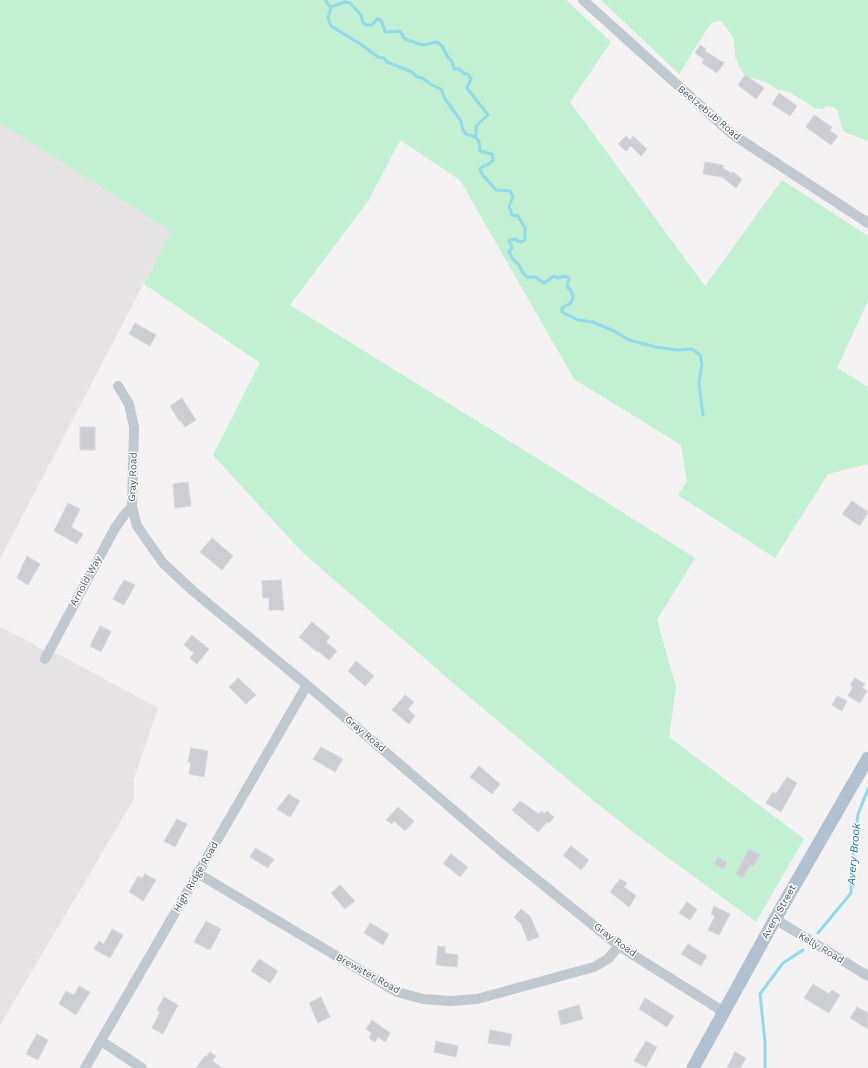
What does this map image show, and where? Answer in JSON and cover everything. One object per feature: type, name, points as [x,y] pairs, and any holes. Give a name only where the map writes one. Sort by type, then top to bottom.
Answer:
[{"type":"main road","name":"Avery Street","points":[[693,1068],[775,919],[868,758]]},
{"type":"street","name":"Beelzebub Road","points":[[583,0],[732,134],[868,223]]},
{"type":"street","name":"Gray Road","points":[[118,386],[129,404],[134,428],[132,507],[137,526],[162,563],[193,592],[306,685],[499,849],[619,946],[724,1012]]},
{"type":"street","name":"Arnold Way","points":[[45,659],[115,528],[132,507]]},
{"type":"street","name":"High Ridge Road","points":[[85,1068],[306,685]]},
{"type":"street","name":"Brewster Road","points":[[197,873],[396,992],[423,999],[450,1001],[477,999],[594,967],[608,959],[619,946]]},
{"type":"street","name":"Kelly Road","points":[[775,919],[868,976]]},
{"type":"street","points":[[101,1041],[142,1068]]},
{"type":"shaded area","points":[[0,123],[171,231],[0,559]]},
{"type":"shaded area","points":[[0,627],[39,648],[60,655],[158,708],[134,779],[134,799],[0,1025]]},
{"type":"green space","points":[[0,0],[566,0],[611,42],[570,102],[705,286],[782,180],[868,236],[868,301],[837,368],[868,387],[868,464],[828,474],[775,558],[678,495],[687,481],[681,445],[574,379],[460,180],[400,140],[369,200],[290,305],[695,558],[657,620],[676,687],[669,737],[804,839],[756,922],[641,838],[590,798],[474,701],[302,552],[213,455],[260,363],[144,284],[171,231],[0,123]]},
{"type":"green space","points":[[601,0],[868,0],[868,141],[845,132],[841,126],[838,111],[835,108],[828,106],[822,109],[815,108],[789,92],[778,90],[766,82],[748,77],[742,72],[735,57],[734,40],[722,22],[719,21],[711,23],[679,74]]},
{"type":"building","points":[[700,45],[706,49],[705,51],[724,63],[717,73],[702,63],[704,59],[695,53]]},
{"type":"building","points":[[745,75],[764,88],[756,99],[738,85]]},
{"type":"building","points":[[779,93],[797,106],[790,116],[772,104]]},
{"type":"building","points":[[814,115],[832,127],[830,131],[838,136],[831,145],[806,127]]},
{"type":"building","points":[[626,136],[630,140],[633,136],[647,149],[641,156],[631,146],[626,151],[618,144]]},
{"type":"building","points":[[705,162],[723,165],[723,168],[731,173],[733,172],[742,179],[736,188],[722,177],[703,174]]},
{"type":"building","points":[[135,323],[156,335],[150,346],[129,334]]},
{"type":"building","points":[[182,398],[196,420],[185,427],[180,420],[179,421],[170,406]]},
{"type":"building","points":[[80,427],[95,427],[95,450],[80,450]]},
{"type":"building","points":[[188,482],[191,506],[175,508],[173,484]]},
{"type":"building","points":[[852,501],[868,512],[860,526],[842,514]]},
{"type":"building","points":[[68,503],[80,509],[71,527],[83,534],[77,544],[54,531]]},
{"type":"building","points":[[212,538],[233,556],[222,570],[200,552]]},
{"type":"building","points":[[27,556],[40,564],[28,585],[17,578]]},
{"type":"building","points":[[124,580],[135,585],[124,605],[113,599]]},
{"type":"building","points":[[281,580],[284,610],[269,610],[269,598],[263,598],[262,581]]},
{"type":"building","points":[[312,622],[330,637],[326,642],[337,651],[329,660],[299,637]]},
{"type":"building","points":[[100,626],[111,631],[101,652],[90,646]]},
{"type":"building","points":[[192,635],[209,649],[197,664],[190,658],[194,653],[184,645]]},
{"type":"building","points":[[356,661],[374,676],[365,686],[348,671]]},
{"type":"building","points":[[238,678],[256,695],[246,704],[229,687]]},
{"type":"building","points":[[855,678],[865,684],[862,688],[867,691],[860,703],[848,696],[853,687],[850,685]]},
{"type":"building","points":[[405,695],[414,702],[408,709],[415,716],[409,724],[392,710]]},
{"type":"building","points":[[837,696],[847,701],[842,711],[832,705]]},
{"type":"building","points":[[321,747],[343,759],[335,772],[313,759]]},
{"type":"building","points":[[191,748],[208,751],[204,777],[189,774],[191,763],[188,762]]},
{"type":"building","points":[[479,766],[500,784],[492,794],[470,777]]},
{"type":"building","points":[[787,777],[797,783],[781,812],[766,803],[773,792],[776,794]]},
{"type":"building","points":[[289,794],[300,801],[290,817],[277,809]]},
{"type":"building","points":[[520,801],[539,814],[542,811],[544,814],[547,811],[554,817],[538,832],[512,810]]},
{"type":"building","points":[[398,807],[414,821],[405,831],[394,821],[392,824],[386,820]]},
{"type":"building","points":[[177,819],[187,824],[175,847],[164,841]]},
{"type":"building","points":[[571,846],[589,860],[581,870],[563,855]]},
{"type":"building","points":[[255,848],[274,859],[268,868],[250,857]]},
{"type":"building","points":[[749,849],[760,855],[753,867],[750,865],[743,878],[736,874]]},
{"type":"building","points":[[451,854],[468,867],[460,877],[443,863]]},
{"type":"building","points":[[718,857],[727,863],[723,869],[714,864]]},
{"type":"building","points":[[145,874],[156,880],[143,901],[129,892],[138,876],[142,878]]},
{"type":"building","points":[[620,879],[627,883],[624,887],[636,896],[629,907],[610,892]]},
{"type":"building","points":[[340,885],[355,901],[345,909],[331,893]]},
{"type":"building","points":[[687,902],[697,909],[690,920],[679,913]]},
{"type":"building","points":[[714,906],[730,914],[719,935],[708,930],[715,916],[711,914]]},
{"type":"building","points":[[521,909],[530,916],[539,937],[528,941],[521,924],[514,917]]},
{"type":"building","points":[[206,921],[221,929],[210,950],[194,942]]},
{"type":"building","points":[[370,923],[389,934],[383,945],[364,933]]},
{"type":"building","points":[[112,929],[123,935],[110,958],[94,949],[99,941],[104,944]]},
{"type":"building","points":[[688,944],[707,956],[701,966],[681,954]]},
{"type":"building","points":[[438,946],[445,947],[445,953],[458,955],[457,967],[436,965]]},
{"type":"building","points":[[259,959],[278,971],[270,983],[251,971]]},
{"type":"building","points":[[813,984],[829,994],[832,990],[840,995],[829,1013],[804,998]]},
{"type":"building","points":[[79,986],[90,992],[76,1015],[59,1004],[66,991],[74,995]]},
{"type":"building","points":[[164,997],[178,1005],[163,1034],[152,1028],[160,1012],[157,1010]]},
{"type":"building","points":[[321,997],[330,1017],[318,1023],[309,1003]]},
{"type":"building","points":[[645,998],[674,1016],[667,1027],[639,1009]]},
{"type":"building","points":[[579,1005],[583,1019],[561,1025],[558,1011]]},
{"type":"building","points":[[857,1007],[868,1013],[868,1029],[850,1018]]},
{"type":"building","points":[[372,1020],[390,1033],[385,1042],[378,1037],[375,1042],[369,1038],[372,1033],[366,1029]]},
{"type":"building","points":[[490,1030],[512,1034],[510,1046],[488,1043]]},
{"type":"building","points":[[37,1034],[48,1040],[38,1060],[26,1054]]},
{"type":"building","points":[[436,1041],[458,1046],[456,1057],[434,1052]]},
{"type":"building","points":[[646,1041],[657,1047],[646,1067],[634,1061]]},
{"type":"building","points":[[210,1052],[216,1056],[212,1061],[222,1068],[196,1068],[205,1056],[206,1057]]},
{"type":"building","points":[[735,1052],[746,1058],[740,1068],[727,1068]]},
{"type":"waterway","points":[[326,0],[331,7]]},
{"type":"waterway","points":[[331,7],[345,2],[350,3],[361,15],[363,23],[366,25],[372,25],[377,19],[381,20],[385,32],[400,31],[405,39],[423,45],[437,42],[442,46],[449,59],[452,61],[454,69],[459,69],[465,74],[468,74],[471,79],[467,88],[488,115],[476,126],[476,137],[479,142],[480,151],[492,154],[493,160],[480,169],[482,174],[496,190],[510,191],[513,197],[509,206],[512,215],[518,216],[525,228],[525,240],[521,242],[514,239],[509,241],[512,248],[509,252],[512,258],[527,277],[535,277],[544,283],[554,276],[558,278],[565,276],[569,278],[567,287],[571,290],[573,297],[571,303],[562,308],[562,312],[578,320],[593,322],[614,331],[629,340],[656,347],[677,350],[692,349],[700,355],[702,364],[699,383],[703,415]]},
{"type":"waterway","points":[[331,7],[328,18],[331,26],[362,45],[378,57],[384,58],[387,62],[412,72],[417,77],[422,78],[441,89],[445,99],[461,121],[463,130],[466,134],[476,137]]},
{"type":"waterway","name":"Avery Brook","points":[[818,933],[851,893],[852,862],[858,814],[868,789]]},
{"type":"waterway","name":"Avery Brook","points":[[765,1068],[765,1042],[760,994],[783,963],[803,950]]}]
